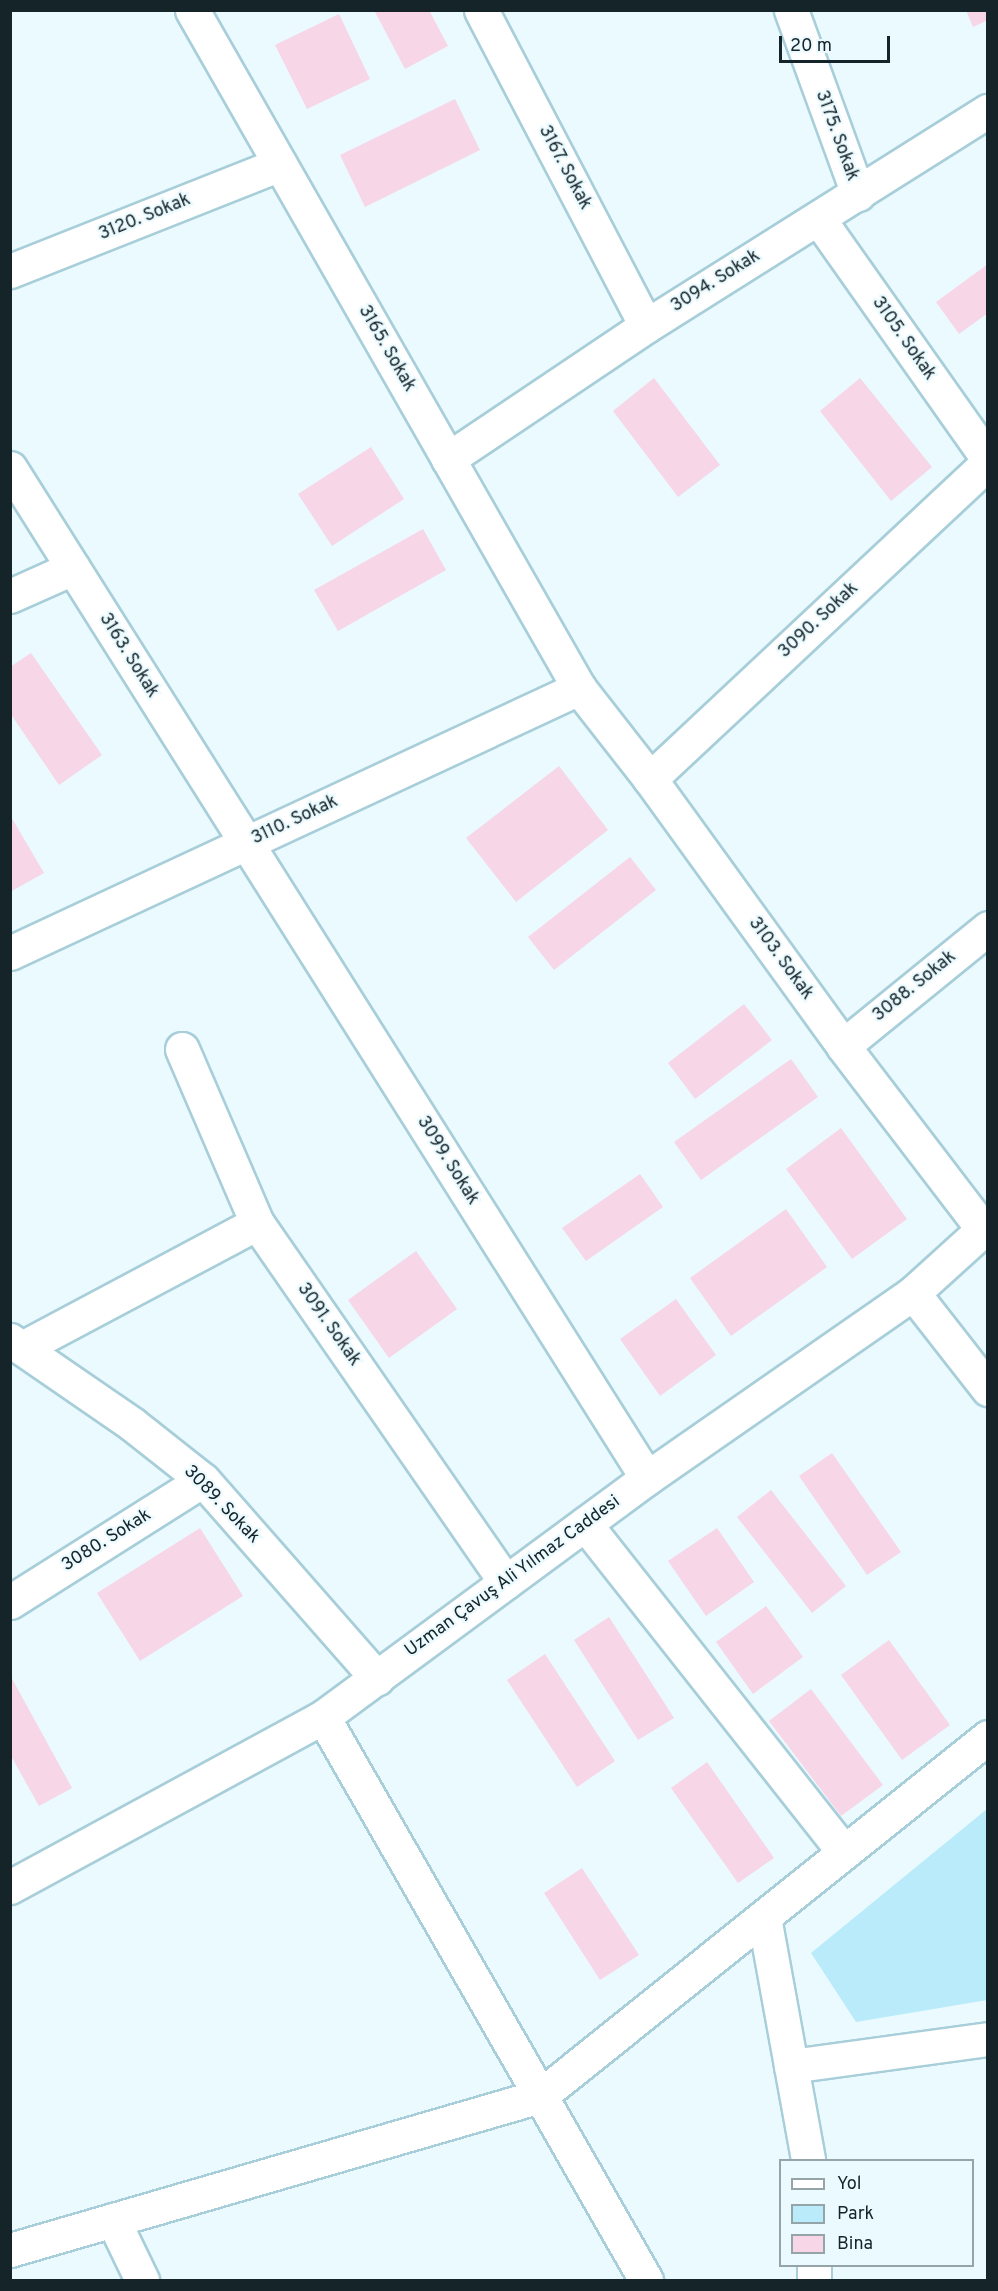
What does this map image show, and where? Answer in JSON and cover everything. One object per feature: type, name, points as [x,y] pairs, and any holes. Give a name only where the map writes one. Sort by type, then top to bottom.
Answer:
[{"type":"street","name":"3167. Sokak","points":[[481,10],[646,326]]},
{"type":"street","name":"3175. Sokak","points":[[790,10],[858,194]]},
{"type":"street","name":"3165. Sokak","points":[[199,13],[280,164],[579,688]]},
{"type":"street","name":"3094. Sokak","points":[[448,459],[646,326],[987,111]]},
{"type":"street","name":"3120. Sokak","points":[[10,271],[280,164]]},
{"type":"street","name":"3105. Sokak","points":[[818,218],[987,461]]},
{"type":"street","name":"3090. Sokak","points":[[650,779],[987,461]]},
{"type":"street","name":"3163. Sokak","points":[[10,468],[247,844]]},
{"type":"street","points":[[10,596],[73,568]]},
{"type":"street","name":"3103. Sokak","points":[[579,688],[650,779],[843,1046],[985,1227]]},
{"type":"street","name":"3110. Sokak","points":[[10,953],[579,688]]},
{"type":"street","name":"3099. Sokak","points":[[247,844],[647,1478]]},
{"type":"street","name":"3088. Sokak","points":[[843,1046],[987,928]]},
{"type":"street","name":"3091. Sokak","points":[[182,1049],[257,1223],[506,1582]]},
{"type":"street","points":[[16,1344],[257,1223]]},
{"type":"street","name":"Uzman Çavuş Ali Yılmaz Caddesi","points":[[10,1887],[323,1717],[647,1478],[913,1293],[985,1227]]},
{"type":"street","points":[[913,1293],[987,1389]]},
{"type":"street","name":"3089. Sokak","points":[[16,1344],[132,1424],[203,1480],[376,1678]]},
{"type":"street","name":"3080. Sokak","points":[[10,1602],[203,1480]]},
{"type":"street","points":[[585,1524],[844,1852]]},
{"type":"street","points":[[323,1717],[646,2280]]},
{"type":"street","points":[[10,2250],[540,2096],[987,1737]]},
{"type":"street","points":[[764,1917],[808,2159]]},
{"type":"street","points":[[791,2066],[987,2039]]},
{"type":"street","points":[[113,2220],[142,2280]]},
{"type":"green space","points":[[987,1809],[987,2000],[856,2022],[811,1953]]},
{"type":"building","points":[[374,10],[429,10],[448,46],[405,69]]},
{"type":"building","points":[[966,10],[988,10],[988,20],[973,27]]},
{"type":"building","points":[[339,14],[370,79],[307,109],[275,45]]},
{"type":"building","points":[[455,99],[480,150],[365,207],[340,155]]},
{"type":"building","points":[[988,264],[988,313],[959,334],[936,302]]},
{"type":"building","points":[[654,378],[720,465],[678,497],[613,411]]},
{"type":"building","points":[[860,378],[932,467],[891,501],[820,411]]},
{"type":"building","points":[[371,447],[404,499],[332,546],[298,494]]},
{"type":"building","points":[[423,529],[446,570],[338,631],[314,590]]},
{"type":"building","points":[[31,653],[102,755],[59,785],[10,713],[10,667]]},
{"type":"building","points":[[559,766],[608,830],[516,902],[466,838]]},
{"type":"building","points":[[10,815],[44,873],[10,892]]},
{"type":"building","points":[[630,857],[656,890],[554,970],[528,937]]},
{"type":"building","points":[[744,1004],[772,1040],[695,1099],[668,1063]]},
{"type":"building","points":[[791,1059],[818,1097],[701,1180],[674,1142]]},
{"type":"building","points":[[841,1128],[907,1219],[852,1259],[786,1169]]},
{"type":"building","points":[[640,1174],[663,1207],[586,1261],[562,1228]]},
{"type":"building","points":[[786,1209],[827,1267],[731,1336],[690,1278]]},
{"type":"building","points":[[416,1251],[457,1309],[389,1358],[348,1300]]},
{"type":"building","points":[[676,1299],[716,1355],[660,1396],[620,1339]]},
{"type":"building","points":[[832,1453],[901,1552],[867,1575],[799,1476]]},
{"type":"building","points":[[771,1490],[846,1586],[812,1613],[737,1517]]},
{"type":"building","points":[[200,1528],[243,1596],[140,1661],[97,1593]]},
{"type":"building","points":[[717,1528],[754,1582],[706,1616],[668,1561]]},
{"type":"building","points":[[766,1606],[803,1657],[753,1694],[716,1642]]},
{"type":"building","points":[[609,1617],[674,1718],[638,1740],[574,1640]]},
{"type":"building","points":[[889,1640],[950,1725],[902,1760],[841,1675]]},
{"type":"building","points":[[545,1654],[615,1761],[577,1787],[507,1680]]},
{"type":"building","points":[[10,1675],[72,1788],[39,1806],[10,1754]]},
{"type":"building","points":[[811,1689],[883,1785],[841,1816],[769,1721]]},
{"type":"building","points":[[707,1762],[774,1858],[738,1883],[671,1788]]},
{"type":"building","points":[[582,1868],[639,1955],[600,1980],[544,1893]]}]
